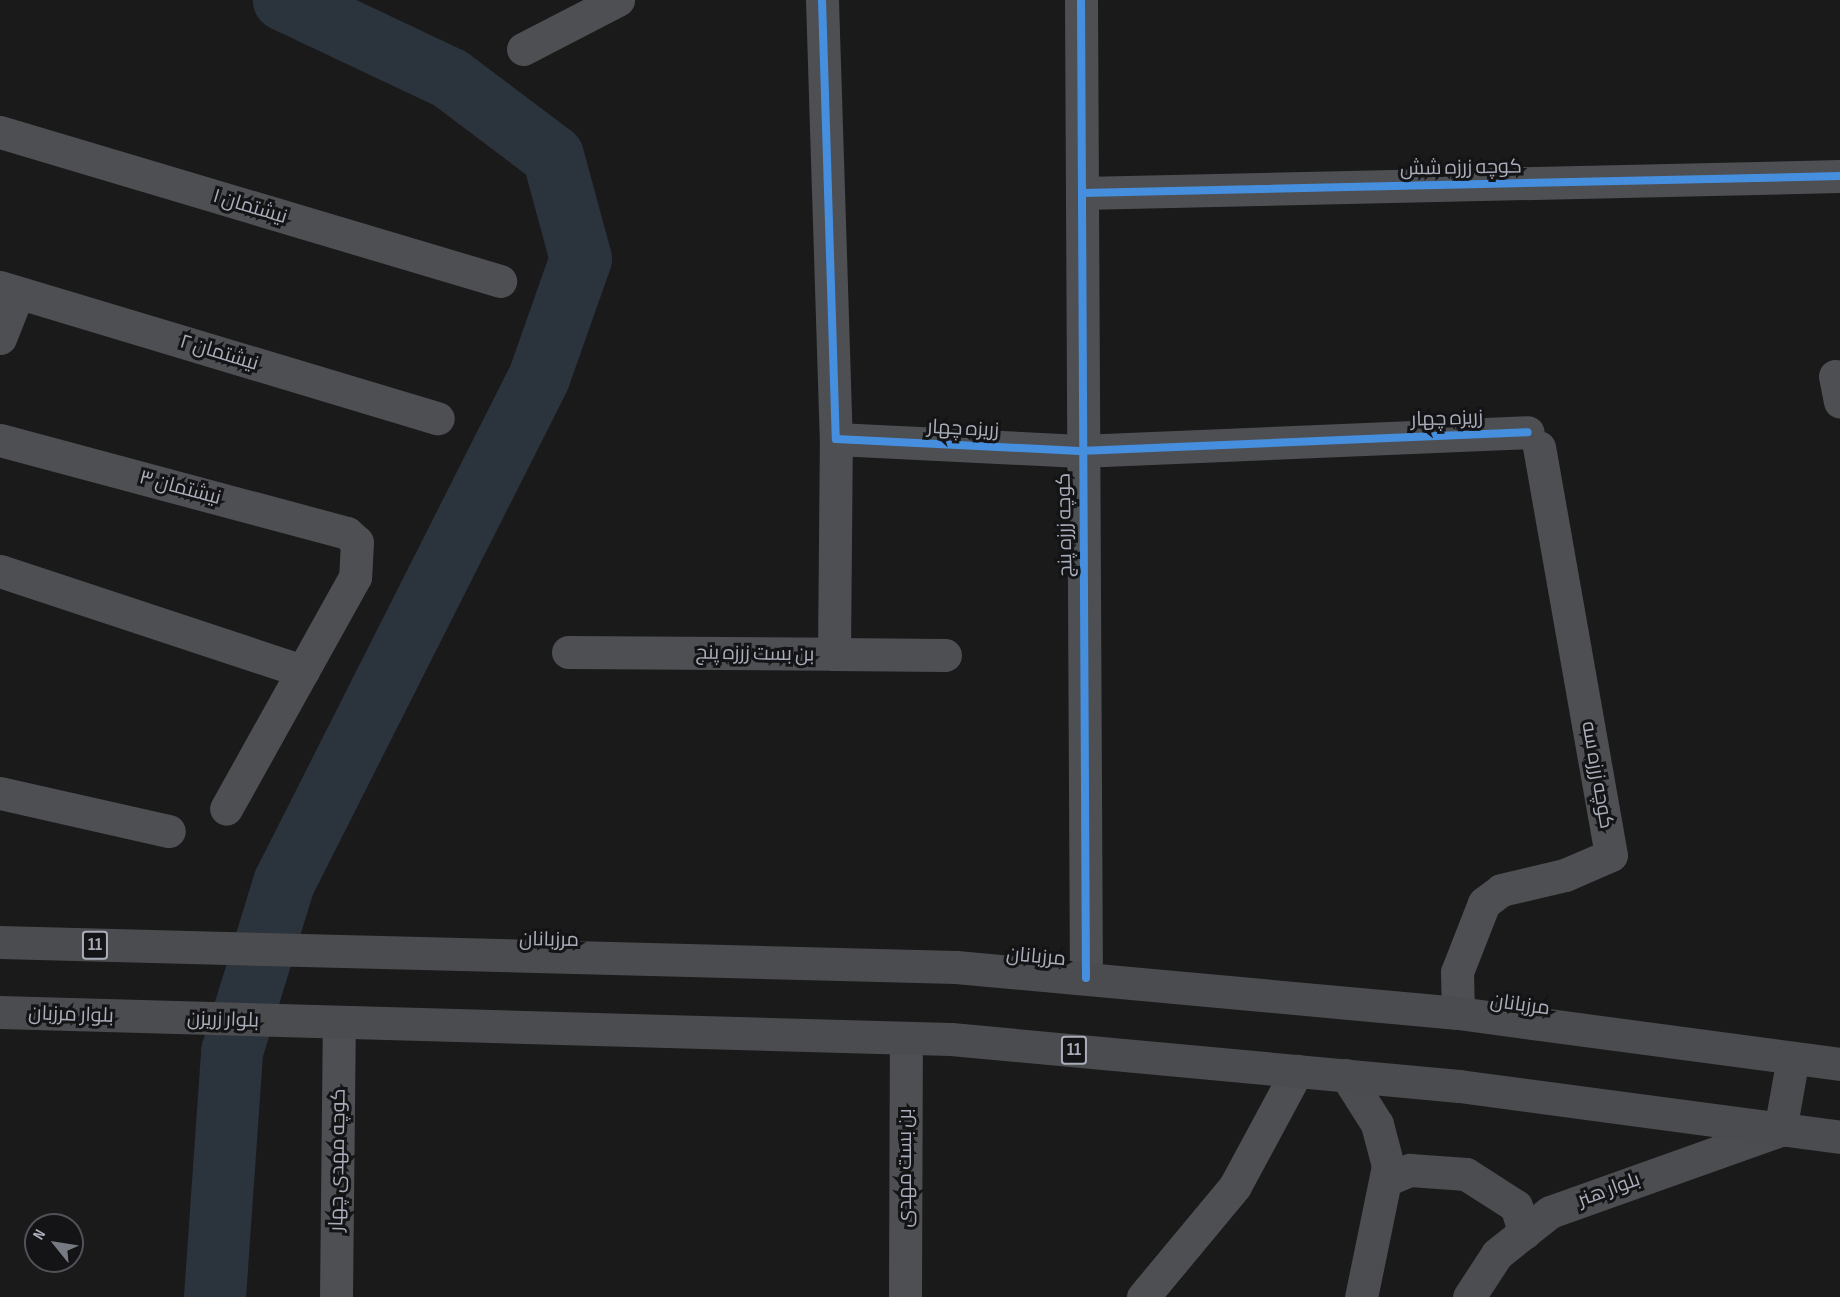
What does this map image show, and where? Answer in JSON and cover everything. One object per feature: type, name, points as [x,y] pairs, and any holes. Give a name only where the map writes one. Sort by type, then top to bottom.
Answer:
[{"type":"main road","name":"مرزبانان","points":[[0,942],[956,967],[1458,1013],[1840,1064]]},
{"type":"main road","name":"بلوار مرزبان","points":[[0,1012],[143,1018]]},
{"type":"main road","name":"بلوار زریزن","points":[[143,1018],[339,1023]]},
{"type":"main road","name":"11","points":[[339,1023],[906,1038],[1346,1075],[1840,1137]]},
{"type":"main road","points":[[1780,1130],[1793,1058]]},
{"type":"main road","points":[[1346,1075],[1377,1124],[1388,1166],[1361,1297]]},
{"type":"main road","name":"بلوار هنر","points":[[1468,1297],[1497,1254],[1550,1212],[1780,1130]]},
{"type":"main road","points":[[1386,1180],[1410,1170],[1466,1174],[1516,1206],[1525,1233]]},
{"type":"street","points":[[523,50],[618,0]]},
{"type":"street","points":[[822,0],[836,439]]},
{"type":"street","name":"کوچه زرزه پنج","points":[[1081,0],[1080,451],[1086,978]]},
{"type":"street","name":"نيشتمان ۱","points":[[0,132],[500,281]]},
{"type":"street","name":"کوچه زرزه شش","points":[[1082,193],[1840,176]]},
{"type":"street","points":[[0,338],[9,290]]},
{"type":"street","name":"نيشتمان ۲","points":[[9,290],[438,418]]},
{"type":"street","name":"زریزه چهار","points":[[836,439],[1080,451],[1533,440]]},
{"type":"street","name":"بن بست زرزه پنج","points":[[568,652],[834,654],[836,439]]},
{"type":"street","name":"نيشتمان ۳","points":[[0,440],[347,533],[357,542],[355,577],[303,671]]},
{"type":"street","name":"کوچه زرزه سه","points":[[1458,1013],[1457,972],[1484,903],[1501,890],[1565,875],[1611,855],[1533,440]]},
{"type":"street","points":[[0,571],[303,671],[226,810]]},
{"type":"street","points":[[834,654],[945,655]]},
{"type":"street","points":[[0,793],[169,831]]},
{"type":"street","name":"کوچه مهدی چهار","points":[[336,1297],[339,1023]]},
{"type":"street","name":"بن بست مهدی","points":[[905,1297],[906,1038]]},
{"type":"street","points":[[1143,1297],[1235,1186],[1297,1071]]},
{"type":"waterway","points":[[215,1297],[232,1052],[284,883],[539,378],[581,259],[553,156],[451,79],[284,0]]},
{"type":"cycle path","points":[[822,0],[836,439],[1080,451],[1528,432]]},
{"type":"cycle path","points":[[1081,0],[1086,978]]},
{"type":"cycle path","points":[[1082,193],[1840,176]]}]
